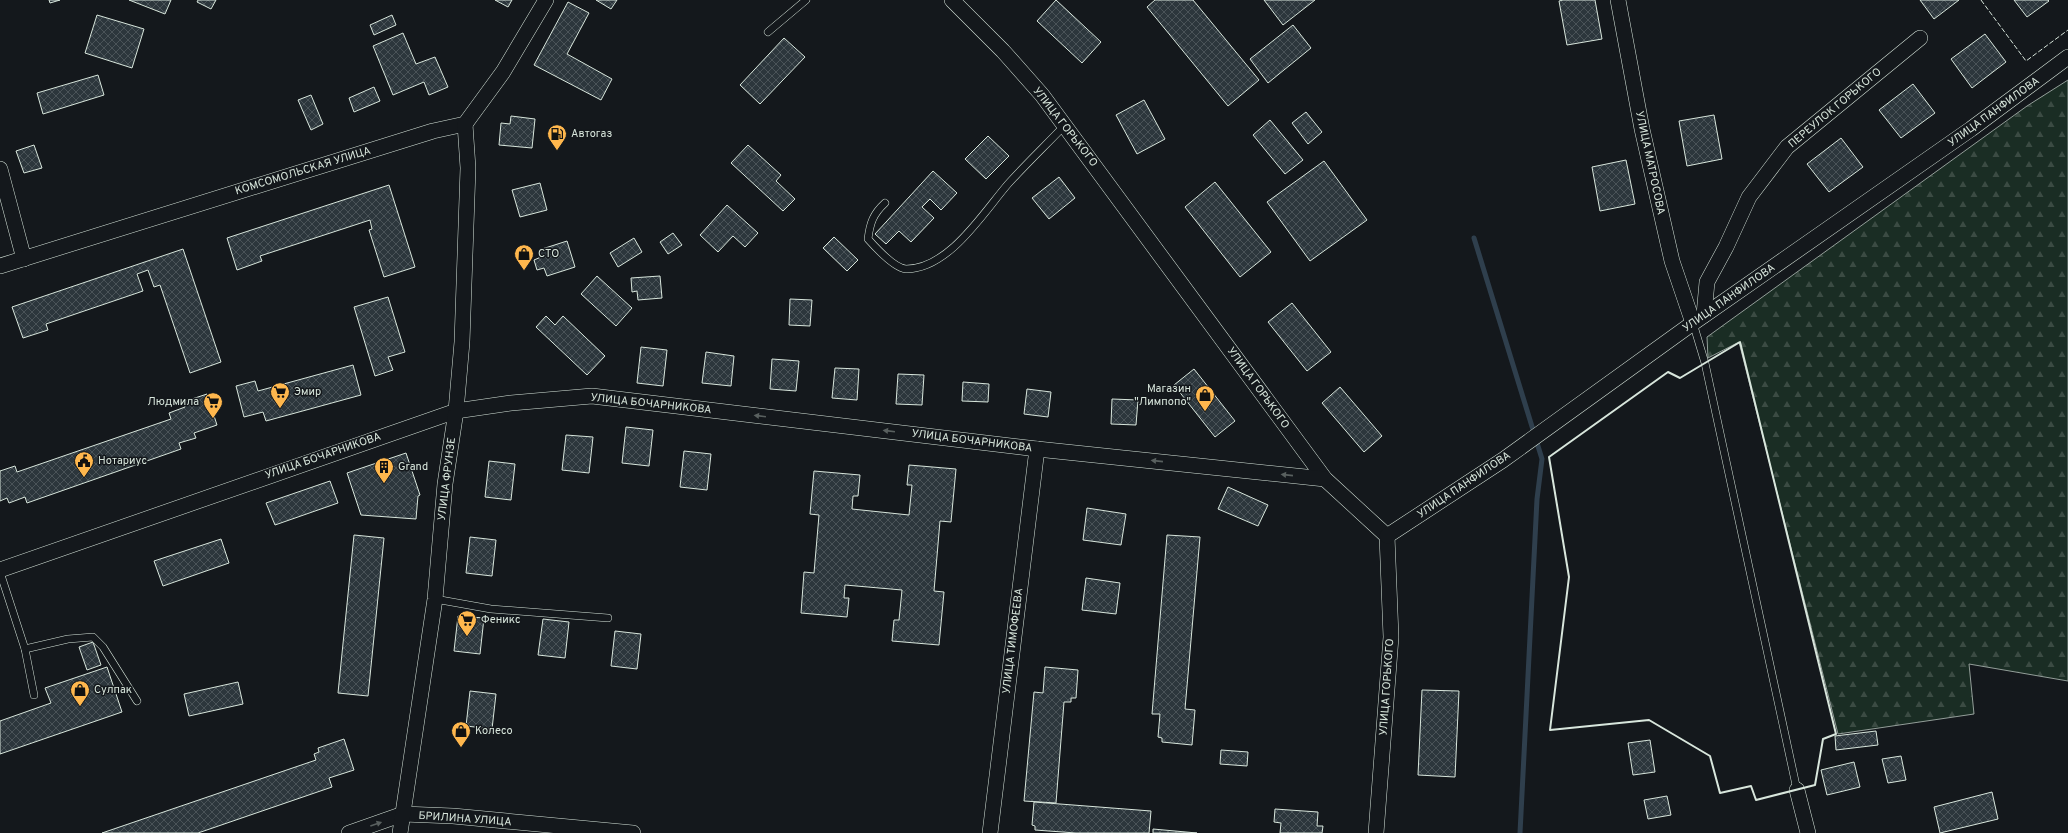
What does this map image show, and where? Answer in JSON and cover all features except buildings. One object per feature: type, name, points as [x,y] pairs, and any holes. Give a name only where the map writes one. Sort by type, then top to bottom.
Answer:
[{"type":"street","points":[[465,124],[503,72],[546,0]]},
{"type":"street","name":"УЛИЦА ГОРЬКОГО","points":[[953,0],[1008,57],[1065,125],[1325,479],[1386,536],[1391,637],[1376,833]]},
{"type":"street","name":"УЛИЦА МАТРОСОВА","points":[[1618,0],[1642,129],[1668,246],[1699,319]]},
{"type":"street","name":"ПЕРЕУЛОК ГОРЬКОГО","points":[[1699,319],[1707,282],[1726,247],[1749,197],[1782,153],[1787,147],[1920,38]]},
{"type":"street","name":"УЛИЦА ПАНФИЛОВА","points":[[1386,536],[1503,460],[1699,319],[1971,129],[2068,57]]},
{"type":"street","name":"КОМСОМОЛЬСКАЯ УЛИЦА","points":[[0,266],[433,131],[465,124]]},
{"type":"street","name":"УЛИЦА ФРУНЗЕ","points":[[400,833],[435,599],[445,484],[456,411],[462,342],[468,176],[465,124]]},
{"type":"street","points":[[0,168],[24,259]]},
{"type":"street","name":"УЛИЦА БОЧАРНИКОВА","points":[[0,571],[456,411],[511,403],[592,396],[1037,448],[1325,479]]},
{"type":"street","name":"УЛИЦА ТИМОФЕЕВА","points":[[990,833],[1037,448]]},
{"type":"street","points":[[1797,790],[1808,833]]},
{"type":"street","name":"БРИЛИНА УЛИЦА","points":[[349,833],[403,814],[453,816],[633,833]]},
{"type":"lane","points":[[768,32],[806,0]]},
{"type":"lane","points":[[885,203],[875,212],[869,227],[868,239],[880,253],[904,269],[916,268],[937,259],[954,248],[1008,184],[1065,125]]},
{"type":"lane","points":[[1699,319],[1705,363],[1797,790]]},
{"type":"lane","points":[[0,571],[25,649],[34,695]]},
{"type":"lane","points":[[435,599],[491,609],[608,618]]},
{"type":"lane","points":[[25,649],[68,639],[93,637],[103,647],[137,701]]},
{"type":"green space","points":[[2068,80],[2068,681],[1969,664],[1974,714],[1838,734],[1739,342],[1708,358],[1707,337],[2027,106]]},
{"type":"waterway","points":[[1474,238],[1542,459],[1537,499],[1520,833]]},
{"type":"fence","points":[[1981,0],[2026,61],[2068,30]]},
{"type":"wall","points":[[1740,342],[1836,734],[1823,739],[1815,785],[1756,800],[1751,786],[1720,793],[1710,756],[1649,720],[1550,730],[1569,577],[1549,457],[1668,372],[1680,378],[1740,342]]},
{"type":"place","name":"Автогаз","points":[[557,151]]},
{"type":"place","name":"СТО","points":[[524,271]]},
{"type":"place","name":"Эмир","points":[[280,409]]},
{"type":"place","name":"Магазин \"Лимпопо\"","points":[[1205,412]]},
{"type":"place","name":"Людмила","points":[[213,419]]},
{"type":"place","name":"Нотариус","points":[[84,478]]},
{"type":"place","name":"Grand","points":[[384,484]]},
{"type":"place","name":"Феникс","points":[[467,637]]},
{"type":"place","name":"Сулпак","points":[[80,707]]},
{"type":"place","name":"Колесо","points":[[461,748]]}]
